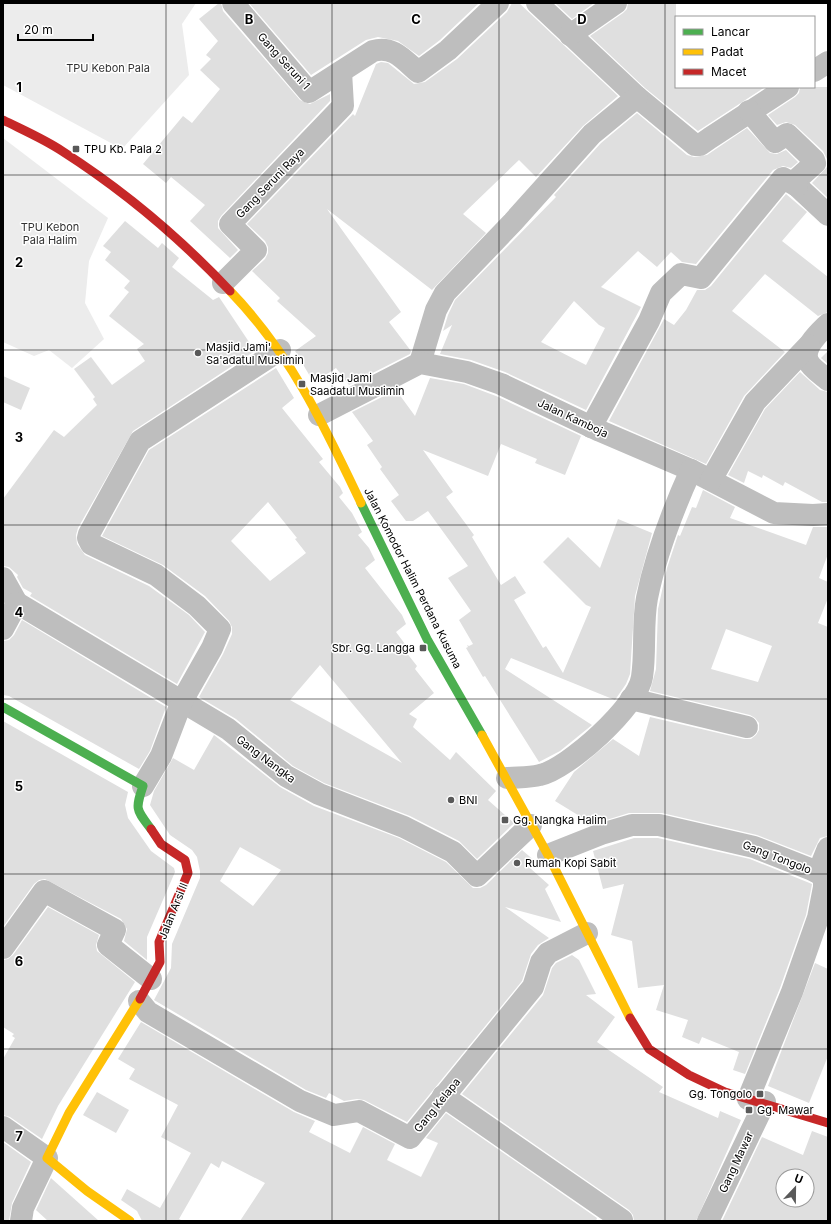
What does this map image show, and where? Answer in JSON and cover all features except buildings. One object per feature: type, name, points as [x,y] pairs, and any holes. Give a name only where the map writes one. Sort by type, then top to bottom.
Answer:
[{"type":"street","name":"Gang Seruni 1","points":[[233,3],[309,92],[341,72]]},
{"type":"street","points":[[341,72],[373,51],[382,48],[387,49],[401,58],[418,72],[448,50],[498,3]]},
{"type":"street","points":[[537,3],[637,97],[697,145],[786,88]]},
{"type":"street","points":[[570,35],[616,3]]},
{"type":"street","points":[[815,70],[828,62]]},
{"type":"street","name":"Gang Seruni Raya","points":[[223,282],[256,250],[230,224],[344,106],[341,72]]},
{"type":"street","points":[[319,415],[420,363],[436,310],[445,293],[529,205],[592,134],[637,97]]},
{"type":"street","points":[[749,111],[774,142],[787,134],[814,160],[821,158]]},
{"type":"street","name":"Jalan Komodor Halim Perdana Kusuma","points":[[3,120],[61,150],[110,184],[199,258],[223,282],[280,350],[319,415],[427,639],[548,855],[637,1032],[649,1049],[689,1075],[756,1101],[828,1123]]},
{"type":"street","points":[[797,186],[795,181],[821,158]]},
{"type":"street","points":[[591,427],[649,321],[661,293],[681,274],[701,278],[783,178],[797,186],[828,215]]},
{"type":"street","points":[[711,480],[755,402],[810,345],[828,324]]},
{"type":"street","points":[[810,345],[807,357],[808,362],[828,380]]},
{"type":"street","points":[[3,706],[143,786],[161,756],[182,701],[212,648],[219,633],[218,626],[197,606],[156,576],[91,544],[88,534],[140,441],[280,350]]},
{"type":"street","name":"Jalan Kamboja","points":[[420,363],[467,372],[500,384],[591,427],[691,470],[774,513],[813,515],[828,514]]},
{"type":"street","points":[[506,778],[540,776],[560,767],[602,733],[631,700],[642,679],[647,600],[658,552],[674,508],[691,470]]},
{"type":"street","points":[[3,578],[17,603],[3,629]]},
{"type":"street","name":"Gang Nangka","points":[[17,603],[228,729],[286,776],[319,794],[404,827],[453,852],[477,876],[531,825]]},
{"type":"street","points":[[631,700],[747,728]]},
{"type":"street","name":"Jalan Arsi II","points":[[48,1158],[69,1113],[139,1001],[160,962],[159,942],[188,873],[185,860],[161,844],[138,811],[137,804],[143,786]]},
{"type":"street","name":"Gang Tongolo","points":[[548,855],[601,834],[644,823],[682,829],[754,847],[818,873],[824,879],[818,918],[756,1101]]},
{"type":"street","points":[[818,873],[828,848]]},
{"type":"street","points":[[3,948],[44,891],[115,930],[108,945],[151,979]]},
{"type":"street","name":"Gang Kelapa","points":[[139,1001],[148,1012],[300,1101],[334,1116],[359,1111],[410,1138],[443,1096],[494,1038],[533,987],[541,962],[548,953],[587,933]]},
{"type":"street","points":[[443,1096],[622,1220]]},
{"type":"street","name":"Gang Mawar","points":[[708,1221],[756,1101]]},
{"type":"street","points":[[3,1127],[48,1158],[87,1191],[130,1221]]},
{"type":"street","points":[[21,1221],[23,1208],[48,1158]]},
{"type":"green space","name":"TPU Kebon Pala","points":[[3,3],[196,3],[182,24],[189,75],[122,149],[3,85]]},
{"type":"green space","name":"TPU Kebon Pala Halim","points":[[3,138],[108,218],[89,261],[85,303],[104,339],[72,368],[49,350],[34,356],[3,342]]},
{"type":"traffic: fast","points":[[361,503],[427,639],[482,735]]},
{"type":"traffic: fast","points":[[3,707],[143,786],[138,809],[151,829]]},
{"type":"traffic: slow","points":[[230,291],[252,315],[288,365],[334,446],[361,503]]},
{"type":"traffic: slow","points":[[482,735],[548,855],[630,1018]]},
{"type":"traffic: slow","points":[[130,1221],[87,1191],[47,1158],[69,1113],[140,999]]},
{"type":"traffic: jam","points":[[3,120],[55,147],[85,166],[129,198],[191,252],[230,291]]},
{"type":"traffic: jam","points":[[140,999],[160,962],[159,942],[188,873],[185,860],[161,844],[151,829]]},
{"type":"traffic: jam","points":[[630,1018],[649,1049],[689,1075],[725,1092],[828,1123]]},
{"type":"place","name":"TPU Kb. Pala 2","points":[[76,149]]},
{"type":"place","name":"Masjid Jami' Sa'adatul Muslimin","points":[[198,353]]},
{"type":"place","name":"Masjid Jami Saadatul Muslimin","points":[[302,384]]},
{"type":"place","name":"Sbr. Gg. Langga","points":[[423,648]]},
{"type":"place","name":"BNI","points":[[451,800]]},
{"type":"place","name":"Gg. Nangka Halim","points":[[505,820]]},
{"type":"place","name":"Rumah Kopi Sabit","points":[[517,863]]},
{"type":"place","name":"Gg. Tongolo","points":[[760,1094]]},
{"type":"place","name":"Gg. Mawar","points":[[749,1110]]}]
